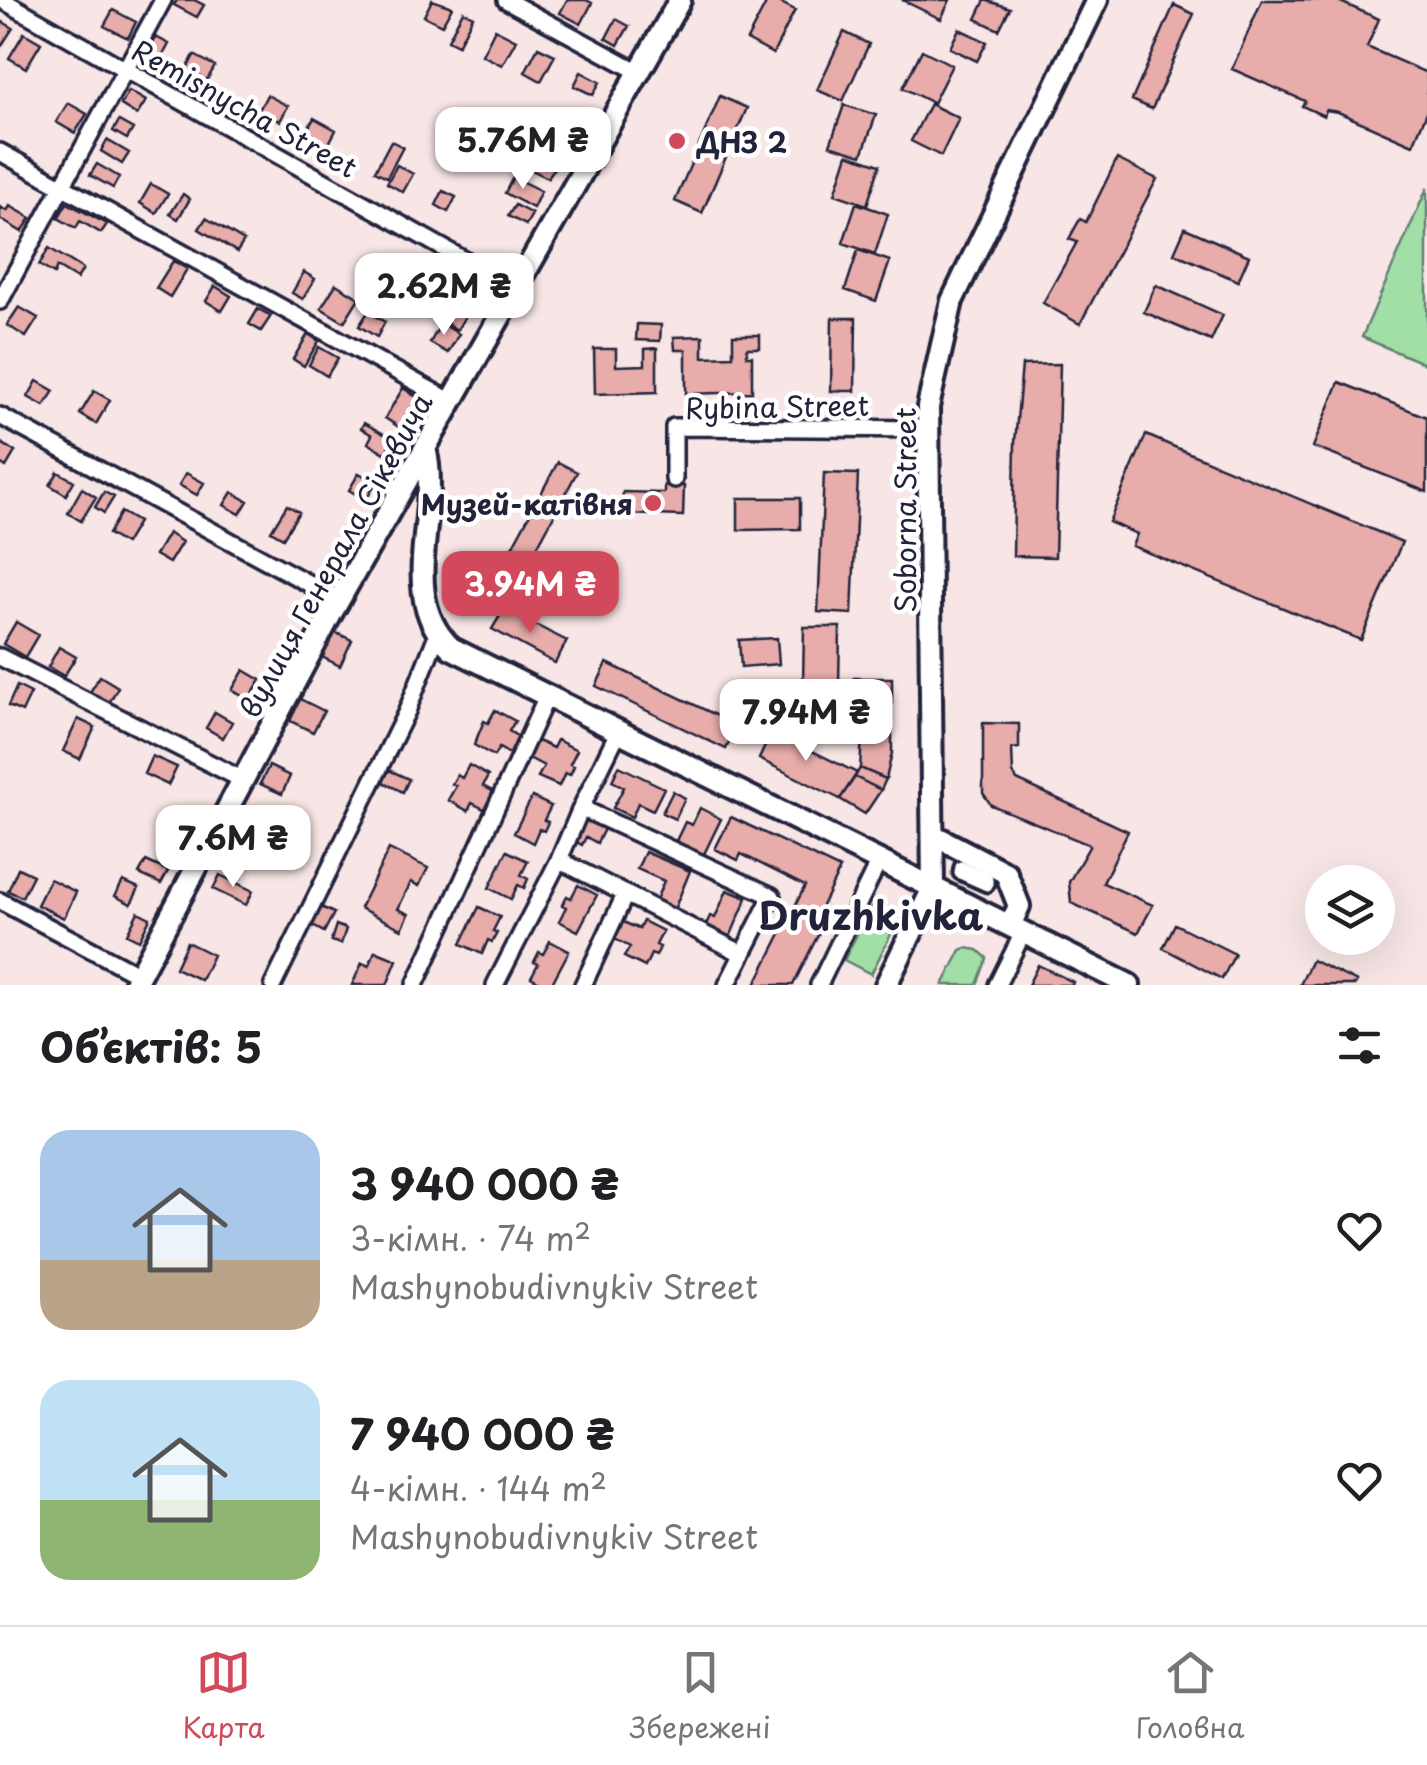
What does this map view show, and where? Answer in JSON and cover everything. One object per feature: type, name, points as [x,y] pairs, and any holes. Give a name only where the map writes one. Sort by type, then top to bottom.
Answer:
[{"type":"street","name":"Remisnycha Street","points":[[2,0],[516,288]]},
{"type":"street","points":[[0,302],[163,0]]},
{"type":"street","points":[[506,0],[640,72]]},
{"type":"street","name":"вулиця Генерала Сікевича","points":[[136,980],[339,600],[680,0]]},
{"type":"street","name":"Soborna Street","points":[[886,985],[934,888],[928,407],[952,302],[1097,0]]},
{"type":"street","points":[[0,152],[452,402]]},
{"type":"street","points":[[0,416],[339,600]]},
{"type":"street","name":"Rybina Street","points":[[674,480],[674,428],[928,429]]},
{"type":"street","points":[[425,448],[431,471],[421,587],[427,616],[437,635],[451,648],[1129,985]]},
{"type":"street","points":[[273,985],[406,712],[437,635]]},
{"type":"street","points":[[0,657],[243,780]]},
{"type":"street","points":[[415,985],[547,696]]},
{"type":"street","points":[[495,985],[618,732]]},
{"type":"street","points":[[581,808],[772,896],[727,985]]},
{"type":"street","points":[[934,835],[1006,874],[1019,906],[1016,930],[997,985]]},
{"type":"street","points":[[559,860],[742,954]]},
{"type":"street","points":[[818,985],[879,861]]},
{"type":"street","points":[[583,985],[625,895]]},
{"type":"street","points":[[0,901],[136,980]]},
{"type":"green space","points":[[1427,188],[1427,365],[1362,337]]},
{"type":"green space","points":[[876,903],[894,910],[898,920],[871,974],[844,960]]},
{"type":"green space","points":[[961,950],[978,950],[987,958],[977,985],[943,985]]},
{"type":"building","points":[[177,0],[194,0],[204,5],[197,17],[174,5]]},
{"type":"building","points":[[432,0],[452,7],[442,25],[424,16]]},
{"type":"building","points":[[567,0],[592,3],[581,24],[560,13]]},
{"type":"building","points":[[768,0],[795,10],[773,54],[747,40]]},
{"type":"building","points":[[902,0],[950,0],[941,19]]},
{"type":"building","points":[[985,0],[1010,8],[999,30],[976,19]]},
{"type":"building","points":[[1262,0],[1336,0],[1379,19],[1367,47],[1427,73],[1427,112],[1413,145],[1338,112],[1326,110],[1324,116],[1302,106],[1305,101],[1232,69]]},
{"type":"building","points":[[1174,5],[1194,14],[1152,109],[1132,100]]},
{"type":"building","points":[[113,10],[136,22],[128,38],[104,26]]},
{"type":"building","points":[[463,11],[473,16],[458,45],[448,40]]},
{"type":"building","points":[[616,19],[629,26],[618,45],[606,38]]},
{"type":"building","points":[[3,22],[13,28],[0,48],[0,28]]},
{"type":"building","points":[[495,29],[516,40],[502,65],[482,55]]},
{"type":"building","points":[[959,29],[987,42],[977,61],[950,48]]},
{"type":"building","points":[[844,32],[869,44],[843,101],[817,90]]},
{"type":"building","points":[[24,33],[41,43],[26,68],[9,58]]},
{"type":"building","points":[[156,37],[169,44],[161,59],[148,52]]},
{"type":"building","points":[[538,47],[555,55],[541,81],[525,72]]},
{"type":"building","points":[[922,50],[952,65],[933,103],[903,88]]},
{"type":"building","points":[[194,55],[215,66],[207,80],[187,69]]},
{"type":"building","points":[[581,72],[600,82],[593,95],[574,86]]},
{"type":"building","points":[[129,91],[146,101],[137,115],[121,105]]},
{"type":"building","points":[[267,95],[288,106],[280,121],[259,110]]},
{"type":"building","points":[[720,96],[747,108],[702,213],[675,201]]},
{"type":"building","points":[[68,103],[87,114],[75,133],[56,122]]},
{"type":"building","points":[[930,104],[959,118],[941,156],[911,141]]},
{"type":"building","points":[[844,105],[876,115],[862,155],[830,145]]},
{"type":"building","points":[[565,117],[579,125],[574,134],[560,127]]},
{"type":"building","points":[[314,118],[336,130],[327,147],[304,135]]},
{"type":"building","points":[[119,121],[133,129],[127,139],[113,131]]},
{"type":"building","points":[[548,136],[566,146],[558,162],[539,152]]},
{"type":"building","points":[[107,140],[129,153],[122,164],[101,151]]},
{"type":"building","points":[[391,141],[403,147],[387,177],[375,171]]},
{"type":"building","points":[[848,154],[880,165],[867,205],[835,194]]},
{"type":"building","points":[[539,157],[555,166],[548,178],[532,170]]},
{"type":"building","points":[[1117,159],[1157,179],[1080,324],[1043,303],[1077,242],[1069,239],[1080,219],[1086,222]]},
{"type":"building","points":[[97,164],[119,177],[113,188],[90,175]]},
{"type":"building","points":[[397,165],[413,174],[403,192],[387,183]]},
{"type":"building","points":[[513,177],[541,191],[533,208],[505,193]]},
{"type":"building","points":[[151,184],[168,194],[156,213],[140,203]]},
{"type":"building","points":[[443,191],[456,197],[448,212],[436,205]]},
{"type":"building","points":[[183,194],[190,199],[178,219],[170,214]]},
{"type":"building","points":[[67,203],[107,224],[101,233],[80,221],[76,228],[58,218]]},
{"type":"building","points":[[856,203],[888,214],[875,254],[843,243]]},
{"type":"building","points":[[515,205],[532,214],[526,225],[508,216]]},
{"type":"building","points":[[10,206],[31,218],[22,232],[0,219],[0,207],[7,211]]},
{"type":"building","points":[[206,218],[244,241],[237,252],[199,229]]},
{"type":"building","points":[[1185,228],[1249,256],[1238,281],[1174,253]]},
{"type":"building","points":[[49,248],[83,269],[77,279],[57,267],[54,274],[39,265]]},
{"type":"building","points":[[858,250],[890,261],[876,301],[845,290]]},
{"type":"building","points":[[173,261],[187,269],[170,297],[156,288]]},
{"type":"building","points":[[304,272],[315,279],[303,299],[292,293]]},
{"type":"building","points":[[471,280],[490,292],[480,308],[461,297]]},
{"type":"building","points":[[336,284],[359,298],[344,322],[321,308]]},
{"type":"building","points":[[1156,285],[1223,315],[1211,341],[1144,312]]},
{"type":"building","points":[[215,286],[231,296],[222,311],[206,301]]},
{"type":"building","points":[[434,297],[444,303],[437,315],[427,308]]},
{"type":"building","points":[[449,305],[466,315],[457,330],[440,319]]},
{"type":"building","points":[[19,307],[38,318],[26,337],[7,325]]},
{"type":"building","points":[[258,309],[271,316],[261,331],[249,324]]},
{"type":"building","points":[[368,312],[385,322],[377,337],[359,326]]},
{"type":"building","points":[[832,318],[856,318],[855,391],[831,391]]},
{"type":"building","points":[[441,323],[459,334],[448,353],[430,343]]},
{"type":"building","points":[[637,324],[661,325],[660,341],[636,340]]},
{"type":"building","points":[[308,334],[319,341],[304,366],[293,359]]},
{"type":"building","points":[[733,335],[760,335],[760,348],[747,348],[747,356],[752,356],[752,392],[686,394],[686,350],[675,350],[674,337],[703,336],[703,357],[733,356]]},
{"type":"building","points":[[319,347],[338,358],[327,376],[309,365]]},
{"type":"building","points":[[657,348],[657,392],[595,394],[594,349],[616,349],[616,366],[645,365],[645,349]]},
{"type":"building","points":[[1060,364],[1055,557],[1013,556],[1015,442],[1022,365]]},
{"type":"building","points":[[37,381],[54,391],[44,406],[28,397]]},
{"type":"building","points":[[1339,382],[1427,417],[1427,492],[1313,447]]},
{"type":"building","points":[[403,388],[420,399],[402,429],[385,418]]},
{"type":"building","points":[[94,391],[110,400],[96,424],[80,414]]},
{"type":"building","points":[[364,423],[393,439],[385,453],[368,443],[372,435],[361,428]]},
{"type":"building","points":[[1146,435],[1402,542],[1361,640],[1132,546],[1137,534],[1109,522]]},
{"type":"building","points":[[0,442],[15,452],[6,467],[0,463]]},
{"type":"building","points":[[558,462],[577,472],[504,609],[484,599]]},
{"type":"building","points":[[58,472],[74,481],[66,495],[50,485]]},
{"type":"building","points":[[186,473],[204,483],[197,495],[179,485]]},
{"type":"building","points":[[359,473],[376,483],[366,500],[349,490]]},
{"type":"building","points":[[824,473],[858,474],[852,614],[818,612]]},
{"type":"building","points":[[664,485],[684,486],[683,516],[622,514],[623,492],[664,493]]},
{"type":"building","points":[[82,488],[96,497],[81,521],[68,513]]},
{"type":"building","points":[[104,492],[114,497],[104,513],[95,507]]},
{"type":"building","points":[[232,492],[248,501],[240,514],[224,505]]},
{"type":"building","points":[[738,498],[800,498],[800,529],[738,530]]},
{"type":"building","points":[[287,505],[299,512],[283,538],[271,531]]},
{"type":"building","points":[[121,512],[138,522],[125,544],[108,534]]},
{"type":"building","points":[[168,533],[182,542],[169,563],[155,555]]},
{"type":"building","points":[[504,609],[567,641],[555,663],[492,629]]},
{"type":"building","points":[[16,622],[38,635],[25,657],[3,644]]},
{"type":"building","points":[[804,627],[840,627],[839,686],[803,685]]},
{"type":"building","points":[[332,631],[352,640],[340,666],[320,656]]},
{"type":"building","points":[[777,638],[779,664],[741,667],[739,640]]},
{"type":"building","points":[[59,647],[76,657],[64,676],[48,667]]},
{"type":"building","points":[[607,663],[737,725],[726,749],[596,686]]},
{"type":"building","points":[[244,670],[261,680],[249,700],[232,690]]},
{"type":"building","points":[[100,676],[118,687],[109,703],[90,692]]},
{"type":"building","points":[[854,678],[892,678],[892,753],[886,779],[860,768],[864,705],[856,704]]},
{"type":"building","points":[[17,686],[31,693],[22,712],[8,706]]},
{"type":"building","points":[[300,699],[324,711],[313,732],[290,721]]},
{"type":"building","points":[[495,710],[515,721],[509,731],[520,738],[511,755],[499,748],[494,756],[474,745],[484,721],[488,723]]},
{"type":"building","points":[[215,712],[232,722],[223,738],[206,728]]},
{"type":"building","points":[[78,719],[95,727],[80,759],[63,751]]},
{"type":"building","points":[[983,723],[1019,724],[1019,748],[1012,749],[1017,780],[1128,831],[1103,883],[1153,905],[1138,933],[1071,903],[1069,882],[1090,845],[991,805],[983,793]]},
{"type":"building","points":[[775,725],[800,738],[798,744],[857,773],[840,799],[759,759]]},
{"type":"building","points":[[535,740],[553,748],[557,740],[577,750],[570,775],[565,773],[559,786],[538,777],[544,766],[527,757]]},
{"type":"building","points":[[152,756],[177,767],[168,785],[144,774]]},
{"type":"building","points":[[469,765],[488,776],[483,786],[494,792],[484,809],[472,803],[468,811],[448,800],[457,775],[462,778]]},
{"type":"building","points":[[269,766],[290,776],[282,794],[260,784]]},
{"type":"building","points":[[619,766],[664,788],[653,810],[638,803],[632,817],[613,808],[624,787],[612,781]]},
{"type":"building","points":[[860,768],[886,779],[881,790],[855,777]]},
{"type":"building","points":[[389,770],[409,779],[403,792],[383,782]]},
{"type":"building","points":[[855,777],[881,790],[865,814],[840,799]]},
{"type":"building","points":[[673,791],[685,798],[675,819],[662,813]]},
{"type":"building","points":[[532,797],[551,806],[544,831],[539,829],[533,843],[514,833]]},
{"type":"building","points":[[700,808],[721,819],[703,856],[675,843],[685,822],[692,825]]},
{"type":"building","points":[[586,815],[606,825],[597,843],[586,837],[582,845],[573,840]]},
{"type":"building","points":[[731,817],[840,869],[817,916],[825,921],[793,985],[755,985],[805,886],[741,854],[738,860],[715,849]]},
{"type":"building","points":[[243,822],[278,839],[270,856],[235,839]]},
{"type":"building","points":[[389,849],[428,868],[419,886],[411,882],[398,909],[409,914],[402,929],[360,908]]},
{"type":"building","points":[[507,851],[528,861],[521,875],[528,879],[524,888],[518,885],[511,899],[489,888]]},
{"type":"building","points":[[645,852],[690,871],[674,910],[655,902],[664,881],[637,869]]},
{"type":"building","points":[[146,861],[168,871],[161,884],[139,874]]},
{"type":"building","points":[[18,868],[33,875],[22,897],[8,891]]},
{"type":"building","points":[[220,875],[253,891],[246,905],[213,889]]},
{"type":"building","points":[[50,879],[76,892],[64,918],[37,905]]},
{"type":"building","points":[[123,881],[139,888],[131,904],[115,896]]},
{"type":"building","points":[[578,885],[597,895],[578,931],[559,921],[566,907],[562,905]]},
{"type":"building","points":[[727,890],[747,898],[730,937],[705,927],[710,916],[715,918]]},
{"type":"building","points":[[321,907],[334,913],[324,932],[311,925]]},
{"type":"building","points":[[479,907],[500,917],[493,931],[497,933],[492,942],[488,940],[482,954],[461,944]]},
{"type":"building","points":[[138,912],[150,918],[139,940],[127,934]]},
{"type":"building","points":[[621,921],[639,929],[643,921],[663,931],[656,956],[651,954],[645,967],[624,957],[630,947],[613,938]]},
{"type":"building","points":[[1175,924],[1235,954],[1222,979],[1163,948]]},
{"type":"building","points":[[336,925],[346,929],[341,944],[331,941]]},
{"type":"building","points":[[550,941],[569,951],[551,985],[545,985],[531,977],[539,952],[543,954]]},
{"type":"building","points":[[187,942],[213,955],[201,980],[175,968]]},
{"type":"building","points":[[375,951],[397,960],[387,985],[352,985],[362,963],[369,966]]},
{"type":"building","points":[[1312,960],[1357,982],[1300,985]]},
{"type":"building","points":[[1038,965],[1073,982],[1072,985],[1028,985]]},
{"type":"place","name":"ДНЗ 2","points":[[677,141]]},
{"type":"place","name":"Музей-катівня","points":[[653,503]]},
{"type":"district","name":"Druzhkivka","points":[[871,914]]}]
